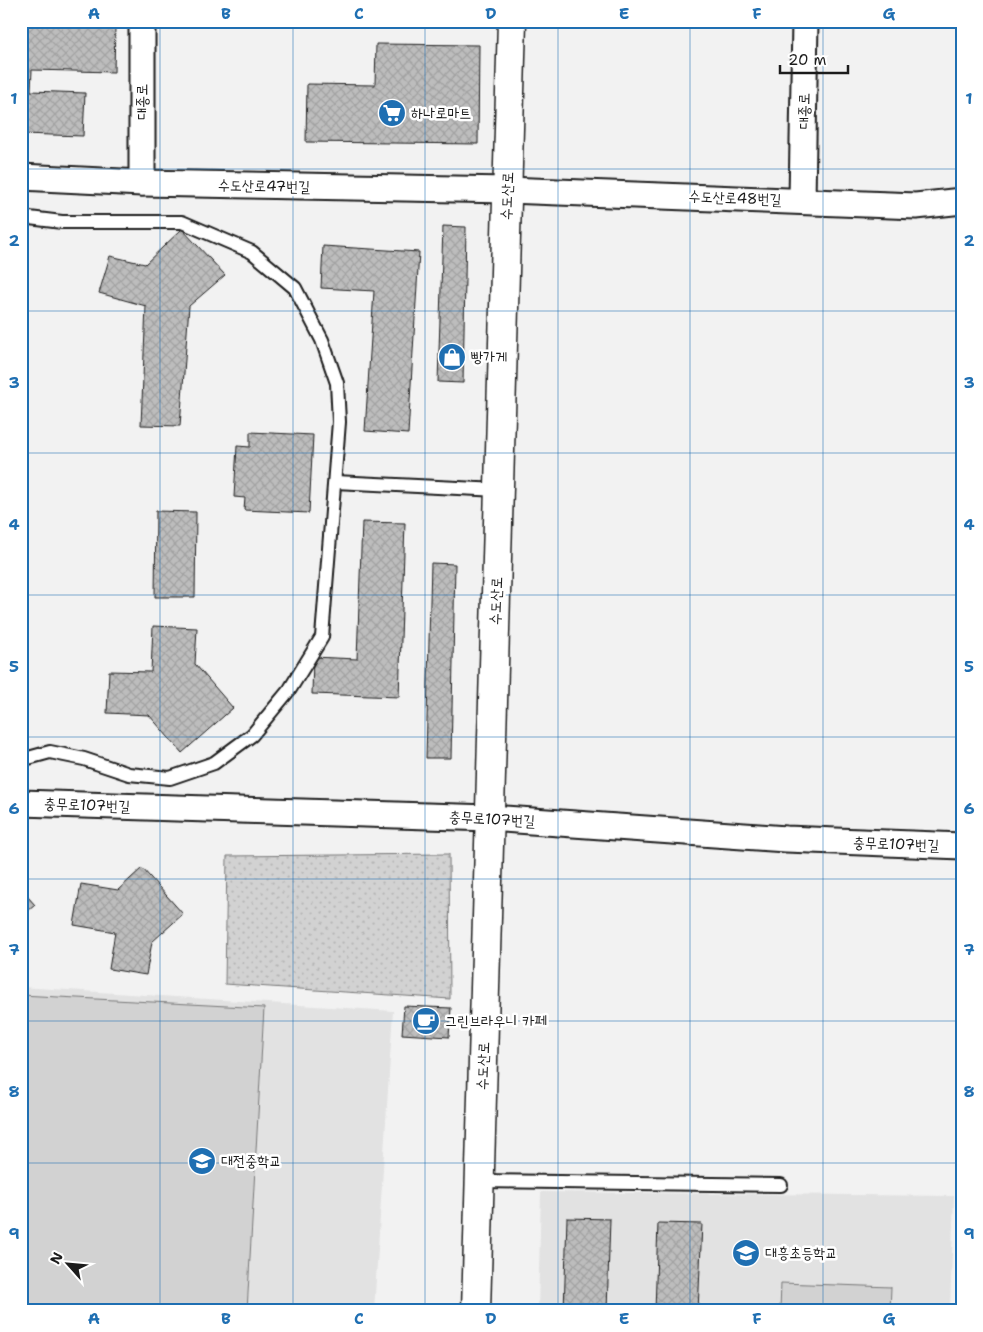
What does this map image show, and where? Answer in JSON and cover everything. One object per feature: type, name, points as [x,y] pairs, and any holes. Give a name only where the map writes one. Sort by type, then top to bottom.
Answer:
[{"type":"main road","name":"수도산로","points":[[476,1311],[512,21]]},
{"type":"street","name":"대종로","points":[[142,21],[142,183]]},
{"type":"street","name":"대종로","points":[[802,200],[805,21]]},
{"type":"street","name":"수도산로47번길","points":[[21,177],[142,183],[507,190]]},
{"type":"street","name":"수도산로48번길","points":[[507,190],[802,200],[916,206],[962,201]]},
{"type":"street","name":"충무로107번길","points":[[21,803],[490,818],[786,839],[962,846]]},
{"type":"lane","points":[[21,217],[62,222],[182,222],[252,252],[295,288],[322,340],[337,383],[339,422],[322,637],[290,689],[252,735],[214,763],[170,778],[129,774],[84,759],[50,752],[21,760]]},
{"type":"lane","points":[[335,482],[499,490]]},
{"type":"lane","points":[[480,1181],[781,1185]]},
{"type":"shaded area","points":[[449,854],[450,999],[225,984],[227,856]]},
{"type":"shaded area","name":"대전중학교","points":[[21,987],[393,1011],[374,1311],[21,1311]]},
{"type":"shaded area","name":"대전중학교","points":[[21,995],[264,1008],[247,1311],[21,1311]]},
{"type":"shaded area","name":"대흥초등학교","points":[[541,1192],[954,1196],[950,1311],[538,1311]]},
{"type":"shaded area","points":[[781,1283],[891,1287],[890,1311],[780,1311]]},
{"type":"building","points":[[21,24],[115,27],[114,72],[32,70],[31,91],[85,93],[83,136],[21,134]]},
{"type":"building","name":"하나로마트","points":[[376,44],[479,45],[478,144],[306,142],[307,84],[375,85]]},
{"type":"building","points":[[443,226],[466,227],[463,383],[438,382]]},
{"type":"building","points":[[182,229],[225,275],[189,306],[180,426],[141,425],[146,306],[99,293],[110,256],[145,264]]},
{"type":"building","points":[[323,246],[419,252],[408,434],[365,431],[374,291],[321,288]]},
{"type":"building","points":[[250,432],[313,435],[309,513],[244,510],[245,498],[234,497],[237,446],[250,447]]},
{"type":"building","points":[[156,511],[196,512],[195,597],[155,597]]},
{"type":"building","points":[[362,522],[405,523],[399,697],[312,694],[313,657],[357,659]]},
{"type":"building","points":[[431,563],[455,564],[451,758],[426,758]]},
{"type":"building","points":[[153,626],[197,628],[195,664],[233,708],[182,753],[149,715],[107,713],[109,671],[151,672]]},
{"type":"building","points":[[142,868],[183,914],[152,942],[146,975],[109,969],[115,932],[74,925],[81,884],[118,890]]},
{"type":"building","points":[[21,889],[35,905],[21,917]]},
{"type":"building","name":"그린브라우니 카페","points":[[404,1006],[451,1008],[449,1037],[402,1034]]},
{"type":"building","points":[[567,1218],[610,1219],[607,1311],[564,1311]]},
{"type":"building","points":[[658,1223],[702,1224],[698,1311],[655,1311]]},
{"type":"place","name":"하나로마트","points":[[392,113]]},
{"type":"place","name":"빵가게","points":[[452,357]]},
{"type":"place","name":"그린브라우니 카페","points":[[426,1021]]},
{"type":"place","name":"대전중학교","points":[[202,1161]]},
{"type":"place","name":"대흥초등학교","points":[[746,1253]]}]
